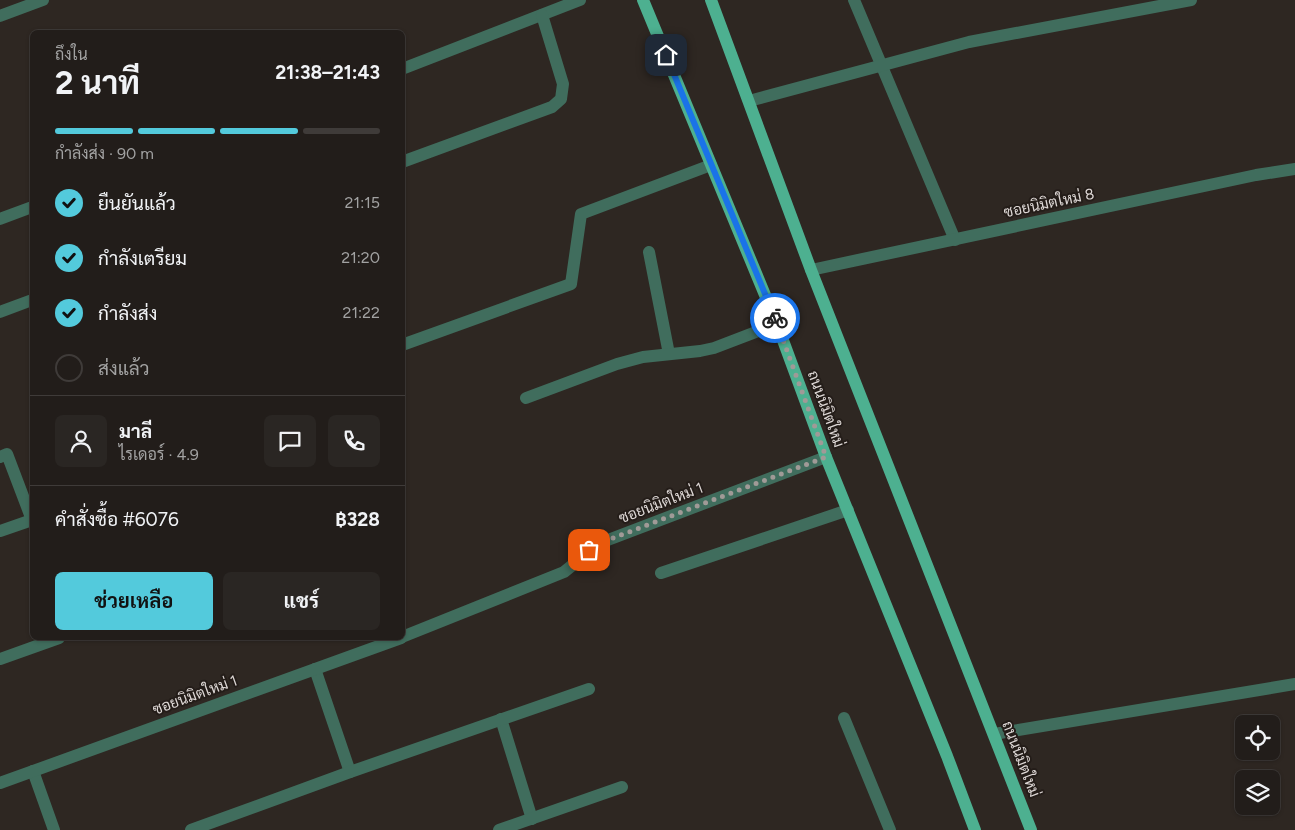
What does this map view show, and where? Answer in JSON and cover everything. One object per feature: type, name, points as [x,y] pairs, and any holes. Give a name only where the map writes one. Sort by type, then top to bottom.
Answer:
[{"type":"main road","name":"ถนนนิมิตใหม่","points":[[643,0],[777,324],[826,457],[948,756],[975,830]]},
{"type":"main road","name":"ถนนนิมิตใหม่","points":[[711,0],[811,270],[1031,830]]},
{"type":"street","points":[[0,16],[43,0]]},
{"type":"street","points":[[405,68],[580,0]]},
{"type":"street","points":[[854,0],[955,240]]},
{"type":"street","points":[[749,101],[968,42],[1191,0]]},
{"type":"street","points":[[405,161],[552,107],[560,99],[563,84],[542,15]]},
{"type":"street","points":[[405,344],[571,284],[581,214],[711,165]]},
{"type":"street","name":"ซอยนิมิตใหม่ 8","points":[[811,270],[1256,175],[1295,169]]},
{"type":"street","points":[[0,219],[30,210]]},
{"type":"street","points":[[649,252],[668,354]]},
{"type":"street","points":[[0,312],[30,301]]},
{"type":"street","points":[[526,398],[617,364],[643,357],[714,348],[777,324]]},
{"type":"street","points":[[0,457],[7,454],[30,514]]},
{"type":"street","name":"ซอยนิมิตใหม่ 1","points":[[405,636],[564,572],[600,543],[826,457]]},
{"type":"street","points":[[20,485],[30,481]]},
{"type":"street","points":[[661,573],[848,510]]},
{"type":"street","points":[[0,531],[30,521]]},
{"type":"street","points":[[0,659],[53,640]]},
{"type":"street","name":"ซอยนิมิตใหม่ 1","points":[[0,783],[394,640]]},
{"type":"street","points":[[315,669],[350,772]]},
{"type":"street","points":[[994,734],[1295,684]]},
{"type":"street","points":[[191,830],[589,688]]},
{"type":"street","points":[[844,718],[890,830]]},
{"type":"street","points":[[502,719],[532,819]]},
{"type":"street","points":[[33,771],[54,830]]},
{"type":"street","points":[[500,830],[622,787]]},
{"type":"way so far","points":[[589,550],[600,543],[826,457],[775,318]]},
{"type":"route","points":[[666,55],[775,318]]}]
